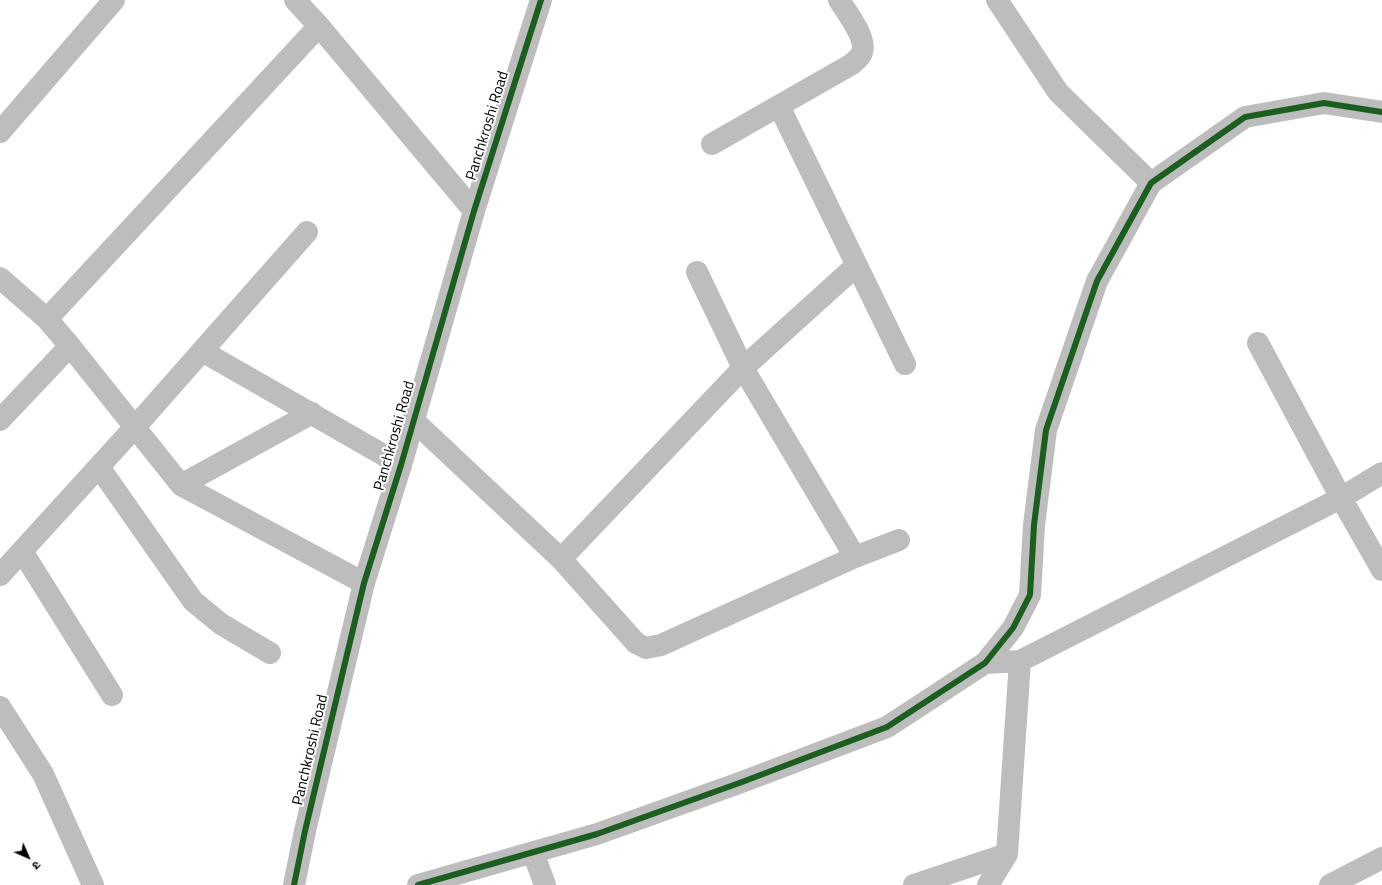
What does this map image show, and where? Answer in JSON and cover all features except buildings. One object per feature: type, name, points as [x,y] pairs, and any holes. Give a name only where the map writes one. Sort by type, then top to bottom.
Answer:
[{"type":"street","points":[[0,132],[114,0]]},
{"type":"street","points":[[296,0],[474,211]]},
{"type":"street","name":"Panchkroshi Road","points":[[294,885],[305,831],[364,583],[400,466],[474,211],[541,0]]},
{"type":"street","points":[[712,144],[852,64],[862,54],[863,45],[859,34],[839,0]]},
{"type":"street","points":[[997,0],[1058,92],[1150,183]]},
{"type":"street","points":[[47,319],[319,26]]},
{"type":"street","points":[[418,885],[605,831],[742,782],[887,727],[985,663],[1013,628],[1030,594],[1034,525],[1046,430],[1097,281],[1150,183],[1245,117],[1324,103],[1382,112]]},
{"type":"street","points":[[779,106],[905,364]]},
{"type":"street","points":[[0,576],[308,232]]},
{"type":"street","points":[[561,559],[744,368],[857,265]]},
{"type":"street","points":[[697,272],[744,368],[855,557]]},
{"type":"street","points":[[0,278],[47,319],[181,485],[364,583]]},
{"type":"street","points":[[1258,343],[1341,498],[1382,570]]},
{"type":"street","points":[[0,420],[70,346]]},
{"type":"street","points":[[202,351],[312,413],[400,466]]},
{"type":"street","points":[[181,485],[312,413]]},
{"type":"street","points":[[413,420],[561,559],[636,643],[646,648],[661,645],[855,557],[899,540]]},
{"type":"street","points":[[99,467],[193,601],[221,624],[270,653]]},
{"type":"street","points":[[985,663],[1020,661],[1341,498],[1382,473]]},
{"type":"street","points":[[22,552],[112,695]]},
{"type":"street","points":[[988,885],[1007,854],[1020,661]]},
{"type":"street","points":[[0,707],[43,774],[93,885]]},
{"type":"street","points":[[533,852],[545,885]]},
{"type":"street","points":[[914,885],[1007,854]]},
{"type":"street","points":[[1330,885],[1382,858]]},
{"type":"cycle path","points":[[294,885],[305,831],[364,583],[401,465],[474,211],[541,0]]},
{"type":"cycle path","points":[[418,885],[597,834],[742,782],[887,727],[985,663],[1013,628],[1030,595],[1034,525],[1046,430],[1097,281],[1151,183],[1245,117],[1324,103],[1382,112]]}]
